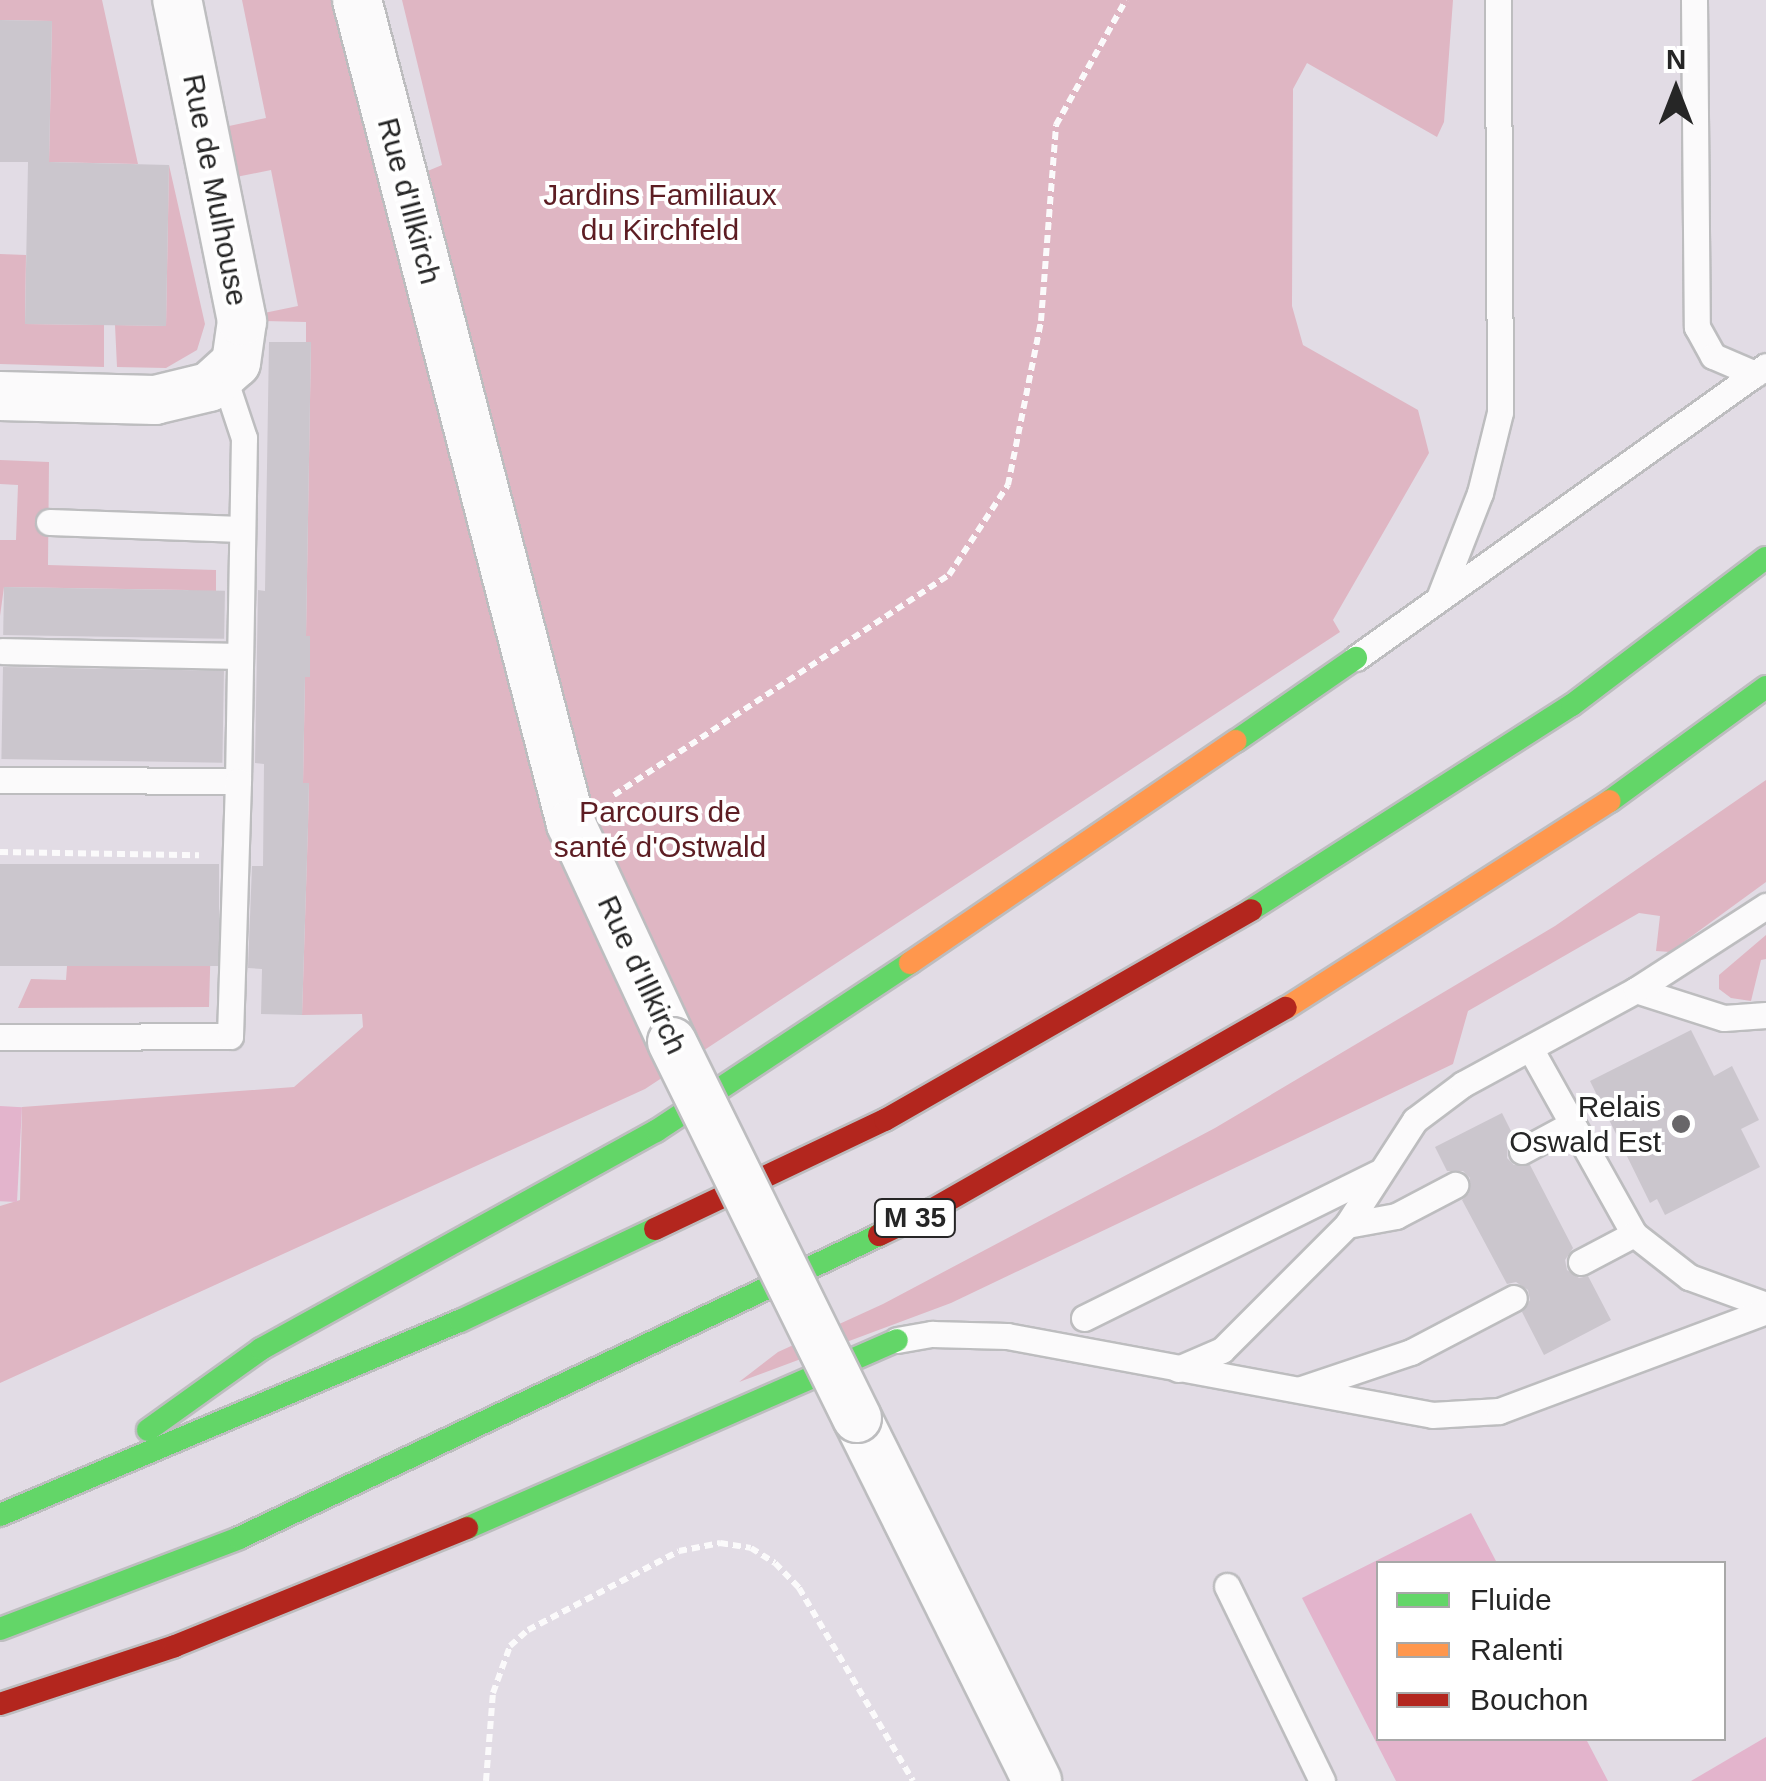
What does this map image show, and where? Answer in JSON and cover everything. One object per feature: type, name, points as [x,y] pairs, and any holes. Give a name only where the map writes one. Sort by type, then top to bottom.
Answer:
[{"type":"highway","points":[[0,1515],[60,1493],[460,1321],[886,1120],[1242,916],[1358,842],[1572,705],[1766,558]]},
{"type":"highway","points":[[60,1493],[261,1349],[656,1131],[1064,861],[1356,658]]},
{"type":"highway","name":"M 35","points":[[0,1629],[239,1538],[933,1210],[1288,1008],[1624,793],[1766,687]]},
{"type":"highway","points":[[0,1704],[175,1646],[390,1562],[898,1340]]},
{"type":"street","name":"Rue de Mulhouse","points":[[177,0],[242,321],[236,363],[222,376]]},
{"type":"street","name":"Rue d'Illkirch","points":[[357,0],[571,824],[672,1042],[1037,1781]]},
{"type":"street","points":[[0,396],[155,400],[209,388],[222,376]]},
{"type":"lane","points":[[1439,598],[1480,493],[1500,412],[1498,0]]},
{"type":"lane","points":[[1694,0],[1697,327],[1713,356],[1760,370]]},
{"type":"lane","points":[[1356,658],[1760,370]]},
{"type":"lane","points":[[0,1037],[230,1036],[244,438],[222,376]]},
{"type":"lane","points":[[50,522],[242,529]]},
{"type":"lane","points":[[2,651],[240,656]]},
{"type":"lane","points":[[0,780],[238,781]]},
{"type":"lane","points":[[1178,1369],[1222,1350],[1347,1225],[1415,1120],[1463,1084],[1636,990],[1766,906]]},
{"type":"lane","points":[[1636,990],[1724,1018],[1766,1016]]},
{"type":"lane","points":[[1530,1048],[1634,1234],[1689,1277],[1766,1308]]},
{"type":"lane","points":[[1522,1151],[1572,1124]]},
{"type":"lane","points":[[1084,1318],[1378,1173]]},
{"type":"lane","points":[[1347,1225],[1396,1216],[1455,1185]]},
{"type":"lane","points":[[1581,1262],[1634,1234]]},
{"type":"lane","points":[[1296,1391],[1411,1352],[1514,1298]]},
{"type":"lane","points":[[898,1340],[932,1334],[1007,1336],[1432,1415],[1499,1411],[1766,1308]]},
{"type":"lane","points":[[1226,1586],[1322,1781]]},
{"type":"path","points":[[571,824],[949,575],[1008,485],[1041,321],[1056,125],[1126,0]]},
{"type":"path","points":[[0,852],[235,856]]},
{"type":"path","points":[[486,1781],[493,1693],[510,1646],[528,1630],[679,1551],[720,1543],[751,1548],[775,1564],[799,1588],[913,1781]]},
{"type":"green space","points":[[0,0],[102,0],[138,164],[49,162],[52,21],[0,20]]},
{"type":"green space","name":"Parcours de santé d'Ostwald","points":[[242,0],[338,0],[387,188],[442,165],[402,0],[1453,0],[1444,122],[1437,137],[1307,63],[1293,89],[1292,306],[1303,345],[1418,410],[1429,453],[1333,620],[1340,632],[645,1089],[0,1383],[0,1206],[20,1200],[22,1107],[294,1087],[363,1027],[362,1014],[302,1015],[309,784],[303,783],[305,677],[310,676],[310,637],[306,636],[311,342],[306,342],[306,322],[265,321],[264,313],[298,306],[271,170],[236,177],[229,126],[266,118]]},
{"type":"green space","points":[[169,165],[205,324],[197,350],[166,368],[117,367],[115,325],[166,326]]},
{"type":"green space","points":[[0,254],[26,255],[25,324],[104,325],[104,367],[0,364]]},
{"type":"green space","points":[[0,460],[49,462],[48,565],[216,570],[216,632],[188,590],[4,587],[0,616],[0,540],[16,540],[18,485],[0,484]]},
{"type":"green space","points":[[1766,780],[1766,882],[1670,952],[1656,951],[1660,916],[1639,913],[1468,1011],[1453,1064],[951,1303],[739,1382],[778,1352],[883,1304],[1215,1128],[1555,926]]},
{"type":"green space","points":[[213,867],[209,1007],[18,1008],[31,979],[66,980],[67,966]]},
{"type":"green space","points":[[1766,935],[1766,959],[1761,960],[1751,1001],[1731,998],[1719,989],[1719,975]]},
{"type":"shaded area","points":[[0,1106],[22,1107],[17,1202],[0,1201]]},
{"type":"shaded area","points":[[1471,1513],[1496,1561],[1376,1561],[1376,1741],[1587,1741],[1608,1781],[1396,1781],[1302,1598]]},
{"type":"shaded area","points":[[1766,1737],[1766,1781],[1691,1781]]},
{"type":"building","points":[[0,20],[52,21],[49,162],[169,165],[166,326],[25,324],[28,162],[0,162]]},
{"type":"building","points":[[269,342],[311,342],[306,636],[310,636],[310,677],[305,677],[303,783],[309,783],[302,1015],[261,1014],[262,969],[248,968],[252,866],[263,866],[264,764],[255,763],[258,590],[265,591]]},
{"type":"building","points":[[4,587],[225,591],[224,639],[3,635]]},
{"type":"building","points":[[3,667],[224,671],[222,763],[1,759]]},
{"type":"building","points":[[0,864],[219,864],[219,966],[0,966]]},
{"type":"building","name":"Relais Oswald Est","points":[[1691,1030],[1714,1076],[1732,1066],[1759,1120],[1741,1129],[1760,1167],[1665,1215],[1657,1199],[1650,1203],[1590,1081]]},
{"type":"building","points":[[1502,1113],[1514,1137],[1508,1143],[1507,1158],[1514,1165],[1530,1165],[1573,1248],[1565,1260],[1567,1270],[1579,1278],[1588,1276],[1611,1320],[1544,1355],[1522,1312],[1530,1300],[1528,1290],[1516,1282],[1507,1284],[1462,1200],[1469,1193],[1470,1178],[1463,1171],[1447,1171],[1435,1147]]},
{"type":"traffic: fast","points":[[1251,910],[1572,705],[1766,558]]},
{"type":"traffic: fast","points":[[1236,741],[1356,658]]},
{"type":"traffic: fast","points":[[1610,801],[1766,687]]},
{"type":"traffic: fast","points":[[148,1430],[261,1349],[656,1131],[910,963]]},
{"type":"traffic: fast","points":[[0,1515],[460,1321],[655,1229]]},
{"type":"traffic: fast","points":[[0,1629],[239,1538],[879,1235]]},
{"type":"traffic: fast","points":[[467,1528],[897,1340]]},
{"type":"traffic: slow","points":[[910,963],[1236,741]]},
{"type":"traffic: slow","points":[[1286,1008],[1610,801]]},
{"type":"traffic: jam","points":[[655,1229],[885,1120],[1251,910]]},
{"type":"traffic: jam","points":[[879,1235],[933,1209],[1286,1008]]},
{"type":"traffic: jam","points":[[0,1704],[175,1646],[467,1528]]},
{"type":"place","name":"Relais Oswald Est","points":[[1681,1124]]},
{"type":"park label","name":"Jardins Familiaux du Kirchfeld","points":[[660,212]]}]
